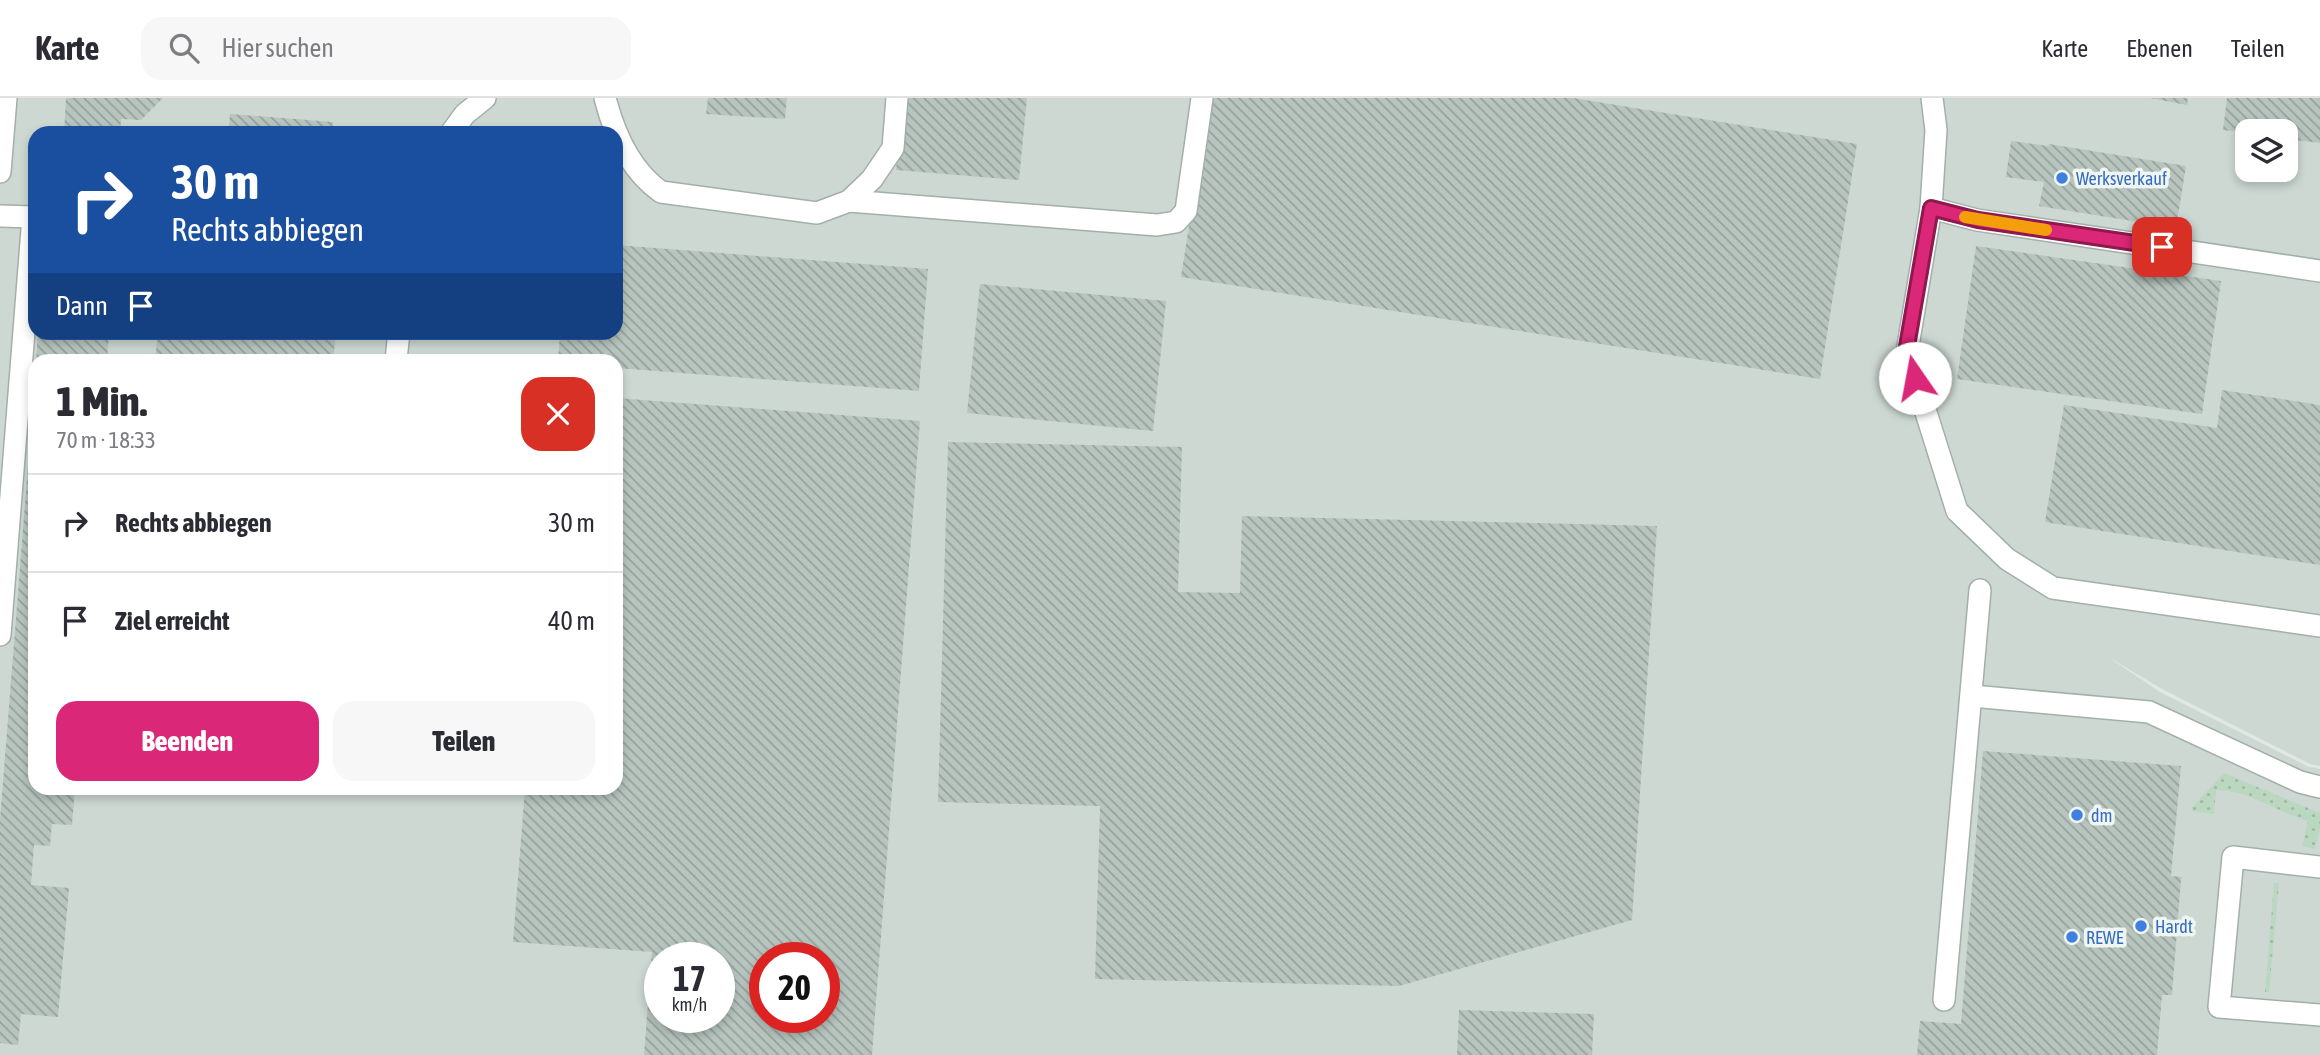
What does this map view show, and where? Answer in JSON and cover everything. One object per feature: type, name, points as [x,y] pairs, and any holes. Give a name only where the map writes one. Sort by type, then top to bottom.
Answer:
[{"type":"lane","points":[[0,172],[6,98]]},
{"type":"lane","points":[[456,126],[465,114],[485,98]]},
{"type":"lane","points":[[605,98],[616,126]]},
{"type":"lane","points":[[849,201],[872,179],[893,148],[897,98]]},
{"type":"lane","points":[[623,145],[645,181],[661,192],[817,212],[849,201],[1157,225],[1176,222],[1186,211],[1202,98]]},
{"type":"lane","points":[[1931,98],[1936,130],[1931,208],[1906,352],[1957,511],[2007,559],[2053,588],[2320,626]]},
{"type":"lane","points":[[1931,208],[1978,220],[2320,271]]},
{"type":"lane","points":[[0,216],[28,217]]},
{"type":"lane","points":[[0,635],[28,280]]},
{"type":"lane","points":[[1944,1000],[1980,590]]},
{"type":"lane","points":[[1972,696],[2149,712],[2300,782],[2320,788]]},
{"type":"lane","points":[[2320,867],[2233,857],[2219,1007],[2320,1015]]},
{"type":"shaded area","points":[[0,98],[2320,98],[2320,766],[2310,764],[2164,690],[2108,657],[2160,692],[2309,767],[2320,769],[2320,1055],[0,1055]]},
{"type":"green space","points":[[2224,773],[2320,813],[2315,849],[2302,846],[2308,821],[2251,797],[2216,790],[2214,814],[2192,811],[2192,807]]},
{"type":"green space","points":[[2274,883],[2279,883],[2269,992],[2265,992]]},
{"type":"building","points":[[66,98],[163,98],[141,120],[121,119],[120,126],[64,126]]},
{"type":"building","points":[[708,98],[787,98],[785,119],[706,114]]},
{"type":"building","points":[[903,98],[1027,98],[1019,180],[896,170]]},
{"type":"building","points":[[1209,98],[1573,98],[1857,144],[1820,379],[1181,277]]},
{"type":"building","points":[[2150,98],[2188,98],[2187,105]]},
{"type":"building","points":[[2227,98],[2320,98],[2320,143],[2298,140],[2298,119],[2235,119],[2235,132],[2223,130]]},
{"type":"building","points":[[230,114],[333,122],[333,126],[229,126]]},
{"type":"building","points":[[2011,141],[2049,144],[2186,166],[2176,228],[2039,206],[2044,182],[2006,177]]},
{"type":"building","points":[[623,246],[928,269],[919,391],[623,369],[623,354],[558,354],[559,340],[623,340]]},
{"type":"building","points":[[1976,246],[2221,281],[2202,414],[1957,379]]},
{"type":"building","points":[[980,284],[1166,301],[1153,431],[967,413]]},
{"type":"building","points":[[37,340],[108,340],[107,354],[36,354]]},
{"type":"building","points":[[157,340],[335,340],[334,354],[156,354]]},
{"type":"building","points":[[2222,390],[2320,405],[2320,565],[2045,522],[2064,405],[2217,428]]},
{"type":"building","points":[[623,399],[920,421],[872,1055],[644,1055],[646,1033],[735,1033],[735,942],[644,942],[644,951],[513,942],[524,795],[623,795]]},
{"type":"building","points":[[948,442],[1182,447],[1178,592],[1240,593],[1242,516],[1657,526],[1632,920],[1399,986],[1095,979],[1100,806],[938,802]]},
{"type":"building","points":[[28,466],[28,795],[74,795],[72,825],[52,824],[50,846],[34,845],[31,885],[69,888],[58,1017],[21,1014],[18,1045],[0,1043],[0,820]]},
{"type":"building","name":"REWE","points":[[1983,751],[2181,766],[2171,876],[2182,877],[2172,995],[2162,995],[2157,1055],[1917,1055],[1920,1021],[1961,1024]]},
{"type":"building","points":[[1459,1010],[1594,1014],[1592,1055],[1457,1055]]},
{"type":"slow traffic","points":[[1965,217],[2046,230]]},
{"type":"place","name":"Werksverkauf","points":[[2062,178]]},
{"type":"place","name":"dm","points":[[2077,815]]},
{"type":"place","name":"Hardt","points":[[2141,926]]},
{"type":"place","name":"REWE","points":[[2072,937]]},
{"type":"route","points":[[1915,378],[1906,352],[1931,208],[1978,220],[2162,247]]}]
